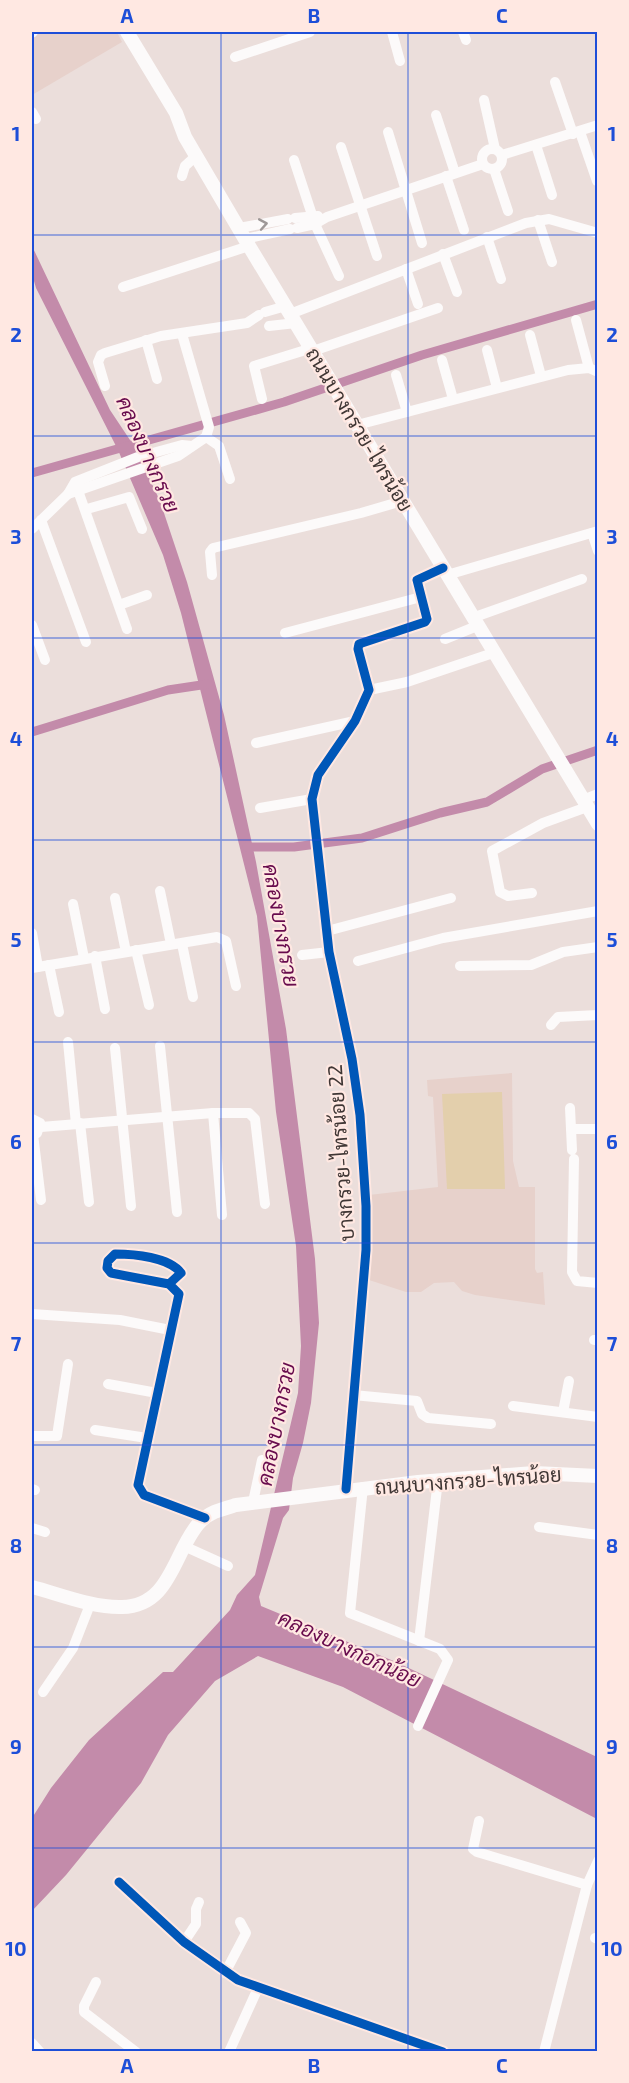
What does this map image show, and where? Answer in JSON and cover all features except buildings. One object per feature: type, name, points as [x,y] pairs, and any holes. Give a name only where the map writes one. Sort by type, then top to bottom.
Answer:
[{"type":"main road","name":"ถนนบางกรวย-ไทรน้อย","points":[[127,32],[176,113],[196,156],[244,238],[597,824]]},
{"type":"main road","name":"ถนนบางกรวย-ไทรน้อย","points":[[205,1518],[219,1510],[256,1502],[363,1487],[534,1473],[597,1476]]},
{"type":"main road","points":[[32,1587],[91,1602],[122,1607],[152,1597],[168,1581],[186,1546],[205,1518]]},
{"type":"street","points":[[235,57],[310,32]]},
{"type":"street","points":[[392,32],[400,61]]},
{"type":"street","points":[[555,82],[597,181]]},
{"type":"street","points":[[484,100],[501,164],[494,169]]},
{"type":"street","points":[[436,115],[464,230]]},
{"type":"street","points":[[483,164],[482,159],[486,151],[498,152],[536,145],[597,126]]},
{"type":"street","points":[[388,132],[422,243]]},
{"type":"street","points":[[536,145],[552,195]]},
{"type":"street","points":[[342,147],[377,256]]},
{"type":"street","points":[[182,176],[185,166],[196,156]]},
{"type":"street","points":[[294,160],[313,220],[339,276]]},
{"type":"street","points":[[123,287],[244,238],[360,207],[483,164],[494,169],[508,211]]},
{"type":"street","points":[[105,386],[98,362],[100,355],[146,340],[247,323],[266,326],[486,237],[538,220],[563,221],[597,233]]},
{"type":"street","points":[[538,220],[552,262]]},
{"type":"street","points":[[486,237],[501,279]]},
{"type":"street","points":[[443,254],[457,292]]},
{"type":"street","points":[[406,269],[418,304]]},
{"type":"street","points":[[262,399],[254,366],[313,350],[438,308]]},
{"type":"street","points":[[247,323],[262,314],[291,314]]},
{"type":"street","points":[[357,425],[541,376],[593,370],[576,320]]},
{"type":"street","points":[[182,334],[207,428],[219,446],[230,479]]},
{"type":"street","points":[[530,335],[541,376]]},
{"type":"street","points":[[146,340],[157,379]]},
{"type":"street","points":[[487,350],[497,388]]},
{"type":"street","points":[[442,360],[453,399]]},
{"type":"street","points":[[396,375],[407,412]]},
{"type":"street","points":[[32,529],[74,489],[144,460],[178,456],[192,446],[207,428]]},
{"type":"street","points":[[74,489],[87,509],[127,629]]},
{"type":"street","points":[[87,509],[129,497],[142,529]]},
{"type":"street","points":[[212,575],[210,556],[213,548],[402,501]]},
{"type":"street","points":[[41,520],[86,642]]},
{"type":"street","points":[[260,808],[312,799],[318,775],[355,721],[369,690],[358,649],[360,642],[422,624],[427,619],[418,578],[595,532],[597,551]]},
{"type":"street","points":[[445,639],[475,622],[582,579]]},
{"type":"street","points":[[119,604],[147,594]]},
{"type":"street","points":[[285,633],[421,597]]},
{"type":"street","points":[[32,625],[45,660]]},
{"type":"street","points":[[369,690],[407,682],[493,653]]},
{"type":"street","points":[[256,743],[355,721]]},
{"type":"street","points":[[532,893],[508,896],[500,892],[492,851],[543,823],[585,804],[597,794]]},
{"type":"street","name":"บางกรวย-ไทรน้อย 22","points":[[312,799],[329,952],[354,1070],[360,1115],[366,1206],[366,1250],[346,1490]]},
{"type":"street","points":[[160,891],[193,997]]},
{"type":"street","points":[[115,898],[149,1005]]},
{"type":"street","points":[[327,931],[451,898]]},
{"type":"street","points":[[73,904],[105,1009]]},
{"type":"street","points":[[358,961],[444,938],[597,911]]},
{"type":"street","points":[[32,933],[40,967],[58,1012]]},
{"type":"street","points":[[40,967],[90,957],[222,938],[226,941],[236,986]]},
{"type":"street","points":[[460,966],[531,965],[573,950],[597,946]]},
{"type":"street","points":[[302,955],[329,952]]},
{"type":"street","points":[[551,1025],[554,1019],[564,1016],[597,1015]]},
{"type":"street","points":[[69,1042],[89,1202]]},
{"type":"street","points":[[160,1046],[177,1212]]},
{"type":"street","points":[[115,1048],[131,1206]]},
{"type":"street","points":[[570,1108],[573,1154],[572,1272],[577,1281],[597,1283]]},
{"type":"street","points":[[35,1132],[78,1124],[244,1112],[253,1115],[265,1204]]},
{"type":"street","points":[[213,1113],[222,1215]]},
{"type":"street","points":[[32,1119],[37,1120],[35,1132],[41,1200]]},
{"type":"street","points":[[571,1130],[597,1129]]},
{"type":"street","points":[[169,1284],[181,1273],[171,1264],[126,1254],[115,1254],[108,1261],[107,1268],[111,1273],[169,1284],[179,1294],[147,1438],[139,1489],[144,1495],[205,1518]]},
{"type":"street","points":[[32,1314],[120,1320],[170,1330]]},
{"type":"street","points":[[32,1436],[57,1436],[68,1364]]},
{"type":"street","points":[[563,1412],[569,1381]]},
{"type":"street","points":[[108,1384],[157,1393]]},
{"type":"street","points":[[353,1395],[417,1401],[422,1414],[428,1418],[492,1424]]},
{"type":"street","points":[[513,1406],[597,1416]]},
{"type":"street","points":[[95,1430],[147,1438]]},
{"type":"street","points":[[256,1502],[262,1460]]},
{"type":"street","points":[[419,1641],[438,1480]]},
{"type":"street","points":[[363,1487],[350,1613],[441,1649],[448,1660],[418,1726]]},
{"type":"street","points":[[539,1527],[597,1535]]},
{"type":"street","points":[[32,1528],[45,1532]]},
{"type":"street","points":[[186,1546],[228,1566]]},
{"type":"street","points":[[43,1692],[73,1648],[91,1602]]},
{"type":"street","points":[[479,1821],[473,1843],[473,1849],[477,1852],[586,1885]]},
{"type":"street","points":[[544,2052],[586,1885],[597,1861]]},
{"type":"street","points":[[119,1882],[184,1942],[225,1973],[258,1988],[443,2052]]},
{"type":"street","points":[[184,1942],[196,1924],[196,1909],[199,1902]]},
{"type":"street","points":[[225,1973],[246,1933],[240,1922]]},
{"type":"street","points":[[96,1982],[84,2006],[84,2012],[136,2052]]},
{"type":"street","points":[[229,2052],[258,1988]]},
{"type":"street","points":[[32,2043],[40,2052]]},
{"type":"shaded area","points":[[39,32],[117,32],[122,42],[32,95],[32,36]]},
{"type":"shaded area","points":[[512,1073],[513,1161],[519,1187],[535,1187],[535,1269],[537,1273],[543,1272],[545,1305],[475,1295],[462,1291],[454,1282],[434,1283],[421,1292],[406,1292],[369,1280],[369,1195],[438,1187],[433,1097],[428,1096],[427,1080]]},
{"type":"shaded area","points":[[502,1092],[505,1189],[447,1189],[442,1094]]},
{"type":"water","name":"คลองบางกอกน้อย","points":[[32,246],[110,410],[134,446],[160,501],[187,582],[224,715],[256,862],[286,1029],[315,1259],[319,1323],[311,1403],[303,1443],[293,1478],[289,1510],[283,1518],[259,1597],[261,1606],[396,1662],[597,1757],[597,1819],[343,1687],[258,1656],[215,1681],[168,1735],[141,1783],[66,1875],[32,1911],[32,1818],[51,1788],[89,1740],[163,1672],[173,1672],[230,1610],[237,1595],[255,1575],[298,1393],[301,1346],[296,1246],[276,1112],[257,916],[181,613],[163,555],[118,450],[36,288],[32,274]]},
{"type":"waterway","name":"คลองบางกรวย","points":[[32,473],[284,402],[422,355],[598,304]]},
{"type":"waterway","points":[[32,732],[168,690],[208,684]]},
{"type":"waterway","points":[[247,847],[294,847],[362,838],[440,813],[487,802],[542,769],[598,750]]},
{"type":"cycle path","points":[[346,1489],[366,1250],[366,1206],[360,1115],[352,1059],[329,952],[312,799],[318,775],[355,721],[369,690],[358,649],[359,644],[425,622],[427,619],[417,580],[443,568]]},
{"type":"cycle path","points":[[179,1294],[169,1284],[111,1273],[107,1268],[108,1261],[115,1254],[141,1256],[168,1263],[181,1273],[169,1284],[179,1294],[138,1485],[144,1495],[205,1518]]},
{"type":"cycle path","points":[[119,1882],[184,1942],[238,1980],[443,2052]]}]
